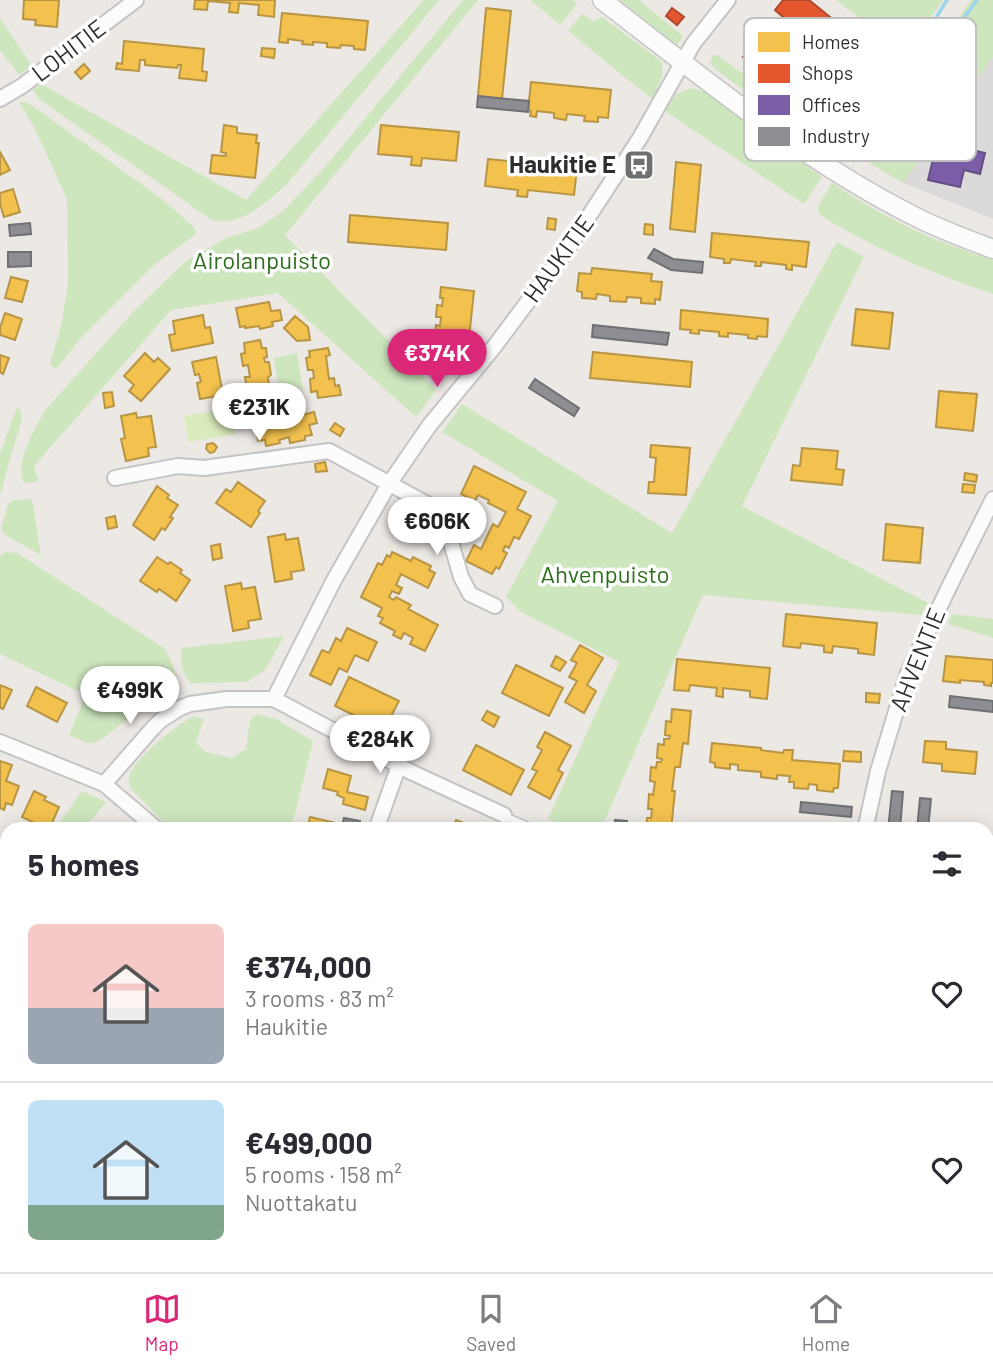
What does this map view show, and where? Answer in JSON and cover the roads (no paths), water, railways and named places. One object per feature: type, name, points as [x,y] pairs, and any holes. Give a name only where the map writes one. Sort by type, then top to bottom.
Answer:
[{"type":"street","name":"LOHITIE","points":[[0,99],[22,86],[136,0]]},
{"type":"street","points":[[603,0],[744,108]]},
{"type":"street","name":"HAUKITIE","points":[[274,699],[334,580],[389,484],[429,426],[494,347],[568,248],[640,138],[693,44],[728,0]]},
{"type":"street","points":[[819,161],[840,176],[916,218],[993,249]]},
{"type":"street","points":[[116,478],[178,466],[204,468],[329,451],[438,510],[444,518],[461,578],[470,594],[495,606]]},
{"type":"street","name":"AHVENTIE","points":[[867,822],[878,771],[907,675],[993,499]]},
{"type":"street","points":[[104,784],[153,728],[180,708],[227,699],[274,699],[399,765],[504,815]]},
{"type":"street","points":[[0,742],[104,784],[149,822]]},
{"type":"street","points":[[379,822],[399,765]]},
{"type":"lane","points":[[504,815],[519,822]]},
{"type":"waterway","points":[[937,16],[947,0]]},
{"type":"waterway","points":[[964,18],[977,0]]},
{"type":"place","name":"Haukitie E","points":[[639,165]]},
{"type":"park label","name":"Airolanpuisto","points":[[262,261]]},
{"type":"park label","name":"Ahvenpuisto","points":[[605,575]]}]
